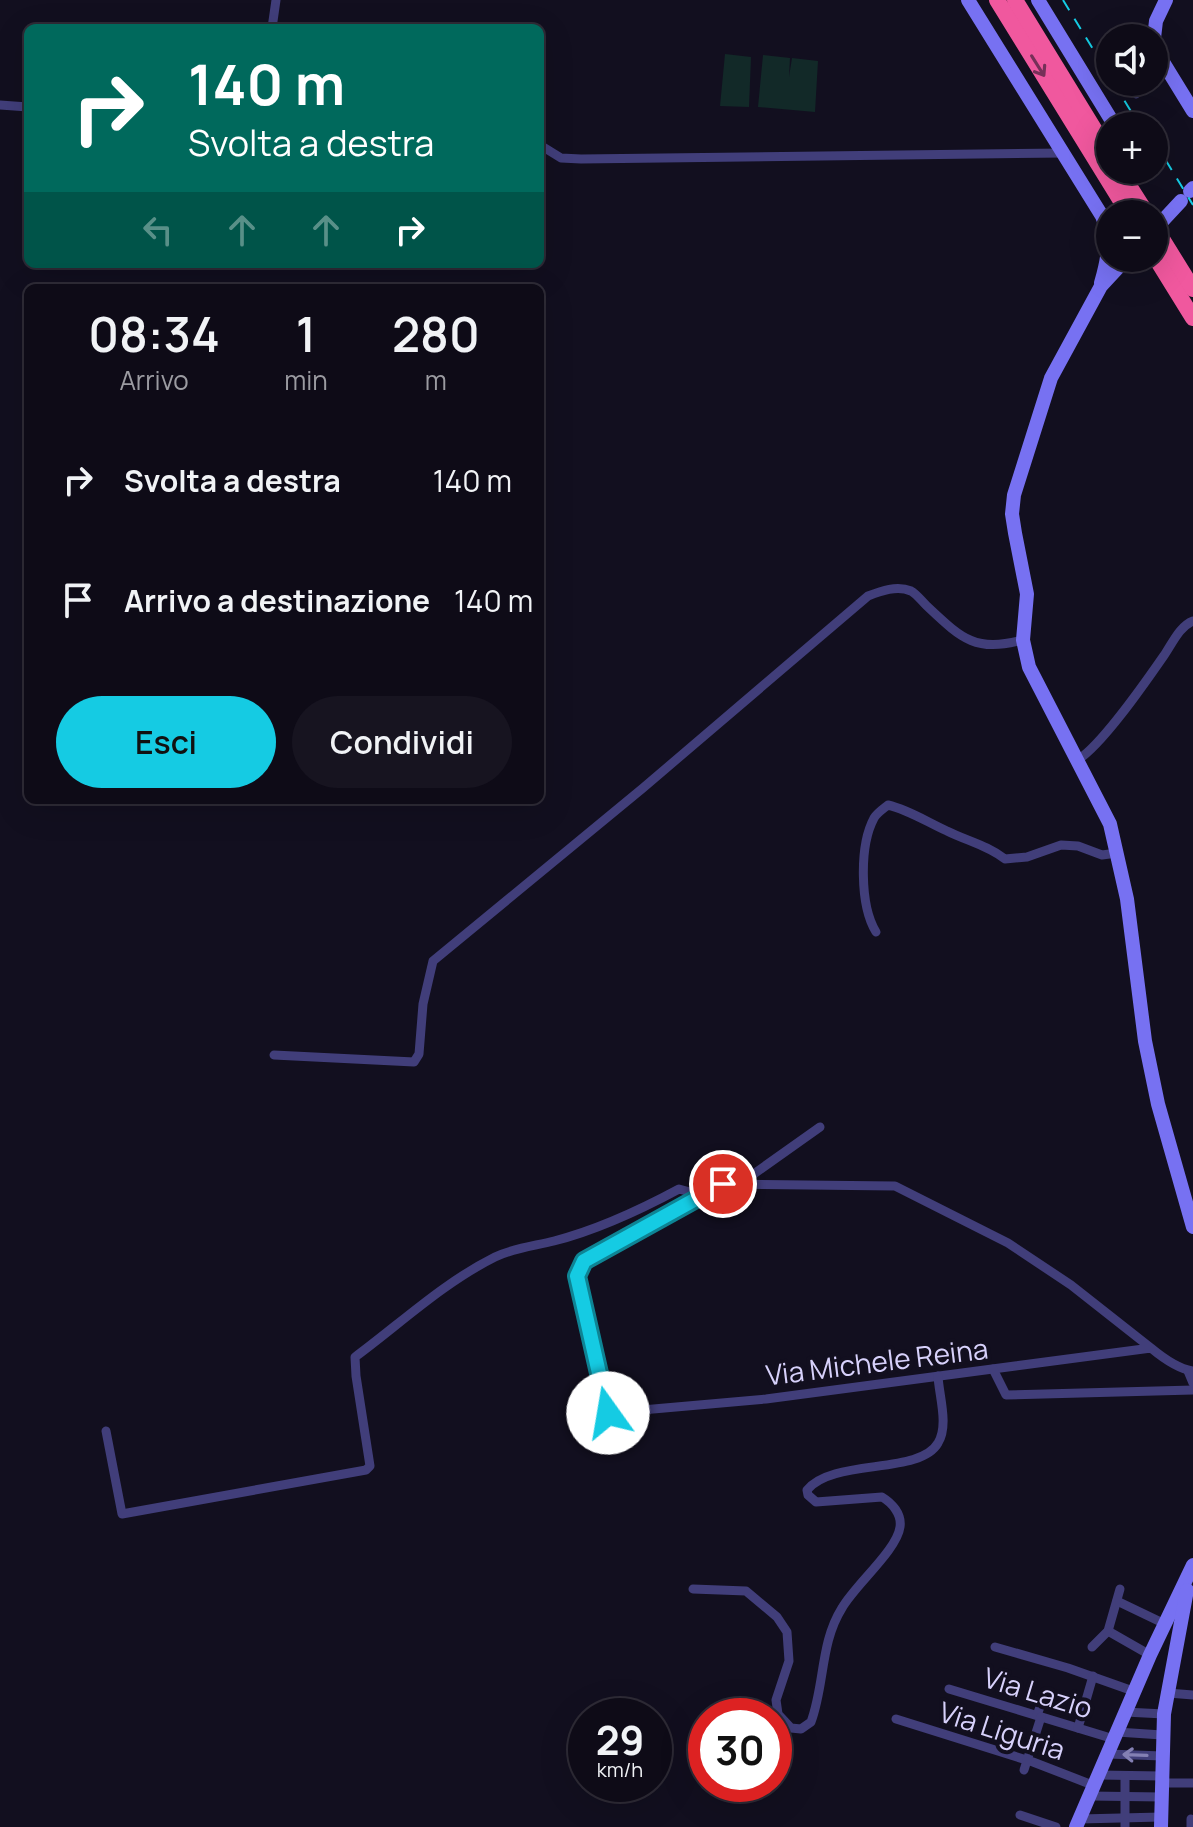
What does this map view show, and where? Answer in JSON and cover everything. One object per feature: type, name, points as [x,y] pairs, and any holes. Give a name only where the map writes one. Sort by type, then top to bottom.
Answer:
[{"type":"highway","points":[[997,0],[1112,200]]},
{"type":"highway","points":[[1015,0],[1096,132]]},
{"type":"highway","points":[[1168,250],[1193,289]]},
{"type":"highway","points":[[1165,272],[1193,318]]},
{"type":"street","points":[[273,24],[276,0]]},
{"type":"street","points":[[968,0],[1096,206]]},
{"type":"street","points":[[1038,0],[1106,112]]},
{"type":"street","points":[[1156,24],[1166,0]]},
{"type":"street","points":[[1168,67],[1193,111]]},
{"type":"street","points":[[0,105],[24,107]]},
{"type":"street","points":[[544,147],[561,158],[581,159],[1064,153]]},
{"type":"street","points":[[1168,214],[1188,193]]},
{"type":"street","points":[[1105,272],[1101,286],[1051,378],[1014,495],[1015,533],[1027,594],[1023,640],[1029,667],[1039,690],[1110,824],[1127,899],[1145,1041],[1165,1135],[1193,1227]]},
{"type":"street","points":[[1101,286],[1114,272]]},
{"type":"street","points":[[274,1055],[414,1062],[419,1054],[423,1004],[433,961],[643,788],[868,596],[886,589],[911,591],[952,630],[974,643],[1000,646],[1023,640]]},
{"type":"street","points":[[1076,761],[1096,745],[1152,673],[1183,626],[1193,621]]},
{"type":"street","points":[[876,932],[867,918],[863,891],[866,857],[869,832],[875,816],[888,805],[904,809],[951,833],[991,848],[1005,859],[1027,857],[1061,845],[1078,846],[1102,855],[1117,853]]},
{"type":"street","points":[[740,1184],[820,1127]]},
{"type":"street","points":[[106,1431],[122,1514],[366,1470],[370,1466],[355,1357],[404,1317],[496,1257],[520,1247],[594,1227],[636,1211],[679,1189],[701,1195],[723,1184],[895,1186],[1008,1243],[1071,1285],[1151,1348],[1190,1371],[1193,1383]]},
{"type":"street","name":"Via Michele Reina","points":[[701,1195],[584,1261],[577,1276],[608,1413],[766,1399],[1151,1348]]},
{"type":"street","points":[[993,1369],[1006,1395],[1193,1390]]},
{"type":"street","points":[[693,1589],[746,1591],[777,1617],[787,1632],[789,1645],[786,1674],[776,1700],[778,1714],[791,1728],[801,1729],[811,1722],[824,1651],[835,1621],[857,1587],[895,1543],[900,1520],[895,1507],[882,1497],[816,1502],[807,1490],[821,1479],[915,1459],[933,1449],[939,1443],[942,1432],[938,1376]]},
{"type":"street","points":[[1172,1618],[1176,1645],[1162,1735],[1161,1822],[1078,1823],[1133,1691],[1158,1639],[1172,1618],[1192,1566]]},
{"type":"street","points":[[1092,1647],[1108,1631],[1120,1589]]},
{"type":"street","points":[[1117,1601],[1172,1618]]},
{"type":"street","points":[[1108,1631],[1150,1655]]},
{"type":"street","points":[[1158,1639],[1176,1645]]},
{"type":"street","points":[[995,1647],[1093,1675],[1133,1691]]},
{"type":"street","points":[[1078,1728],[1093,1675]]},
{"type":"street","name":"Via Lazio","points":[[949,1689],[1115,1736],[1162,1735]]},
{"type":"street","points":[[1168,1693],[1193,1695]]},
{"type":"street","points":[[1025,1765],[1045,1694]]},
{"type":"street","points":[[1125,1712],[1164,1714]]},
{"type":"street","name":"Via Liguria","points":[[896,1719],[1025,1765],[1095,1786]]},
{"type":"street","points":[[1108,1754],[1162,1756]]},
{"type":"street","points":[[1095,1786],[1125,1776],[1162,1785]]},
{"type":"street","points":[[1125,1776],[1125,1823]]},
{"type":"street","points":[[1095,1786],[1125,1797],[1162,1785],[1193,1783]]},
{"type":"street","points":[[1020,1815],[1056,1827]]},
{"type":"green space","points":[[725,54],[751,57],[749,107],[720,106]]},
{"type":"green space","points":[[763,55],[790,58],[789,77],[792,58],[818,61],[815,112],[758,107]]},
{"type":"railway","points":[[1063,0],[1096,54]]},
{"type":"railway","points":[[1122,96],[1131,112]]},
{"type":"railway","points":[[1168,164],[1193,205]]},
{"type":"route","points":[[608,1413],[577,1276],[584,1261],[723,1184]]}]
